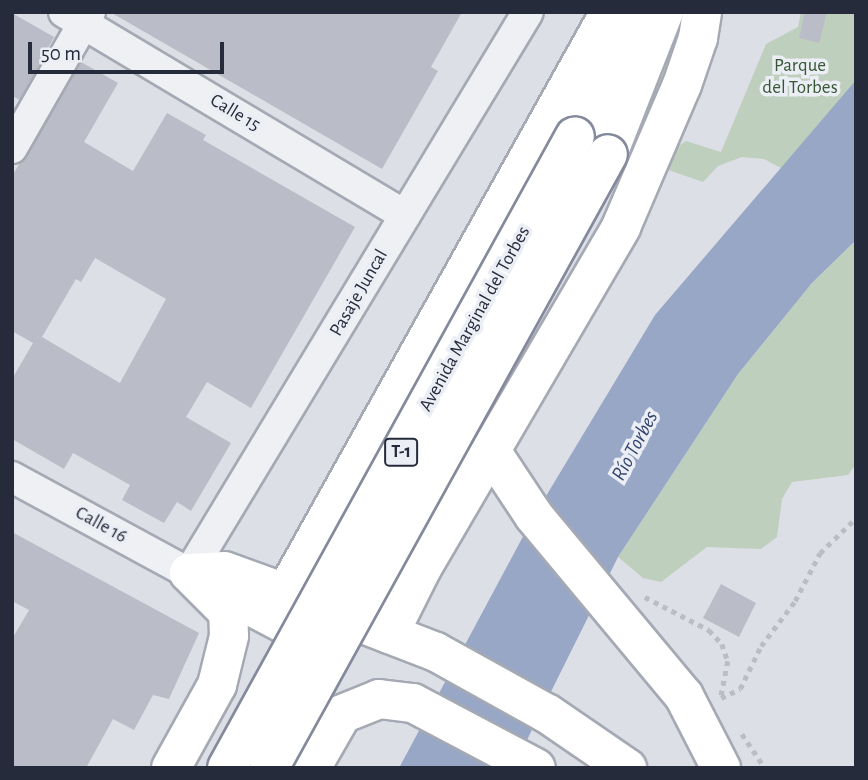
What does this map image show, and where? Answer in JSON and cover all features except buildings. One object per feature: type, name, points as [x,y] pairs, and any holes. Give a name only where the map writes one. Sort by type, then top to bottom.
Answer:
[{"type":"highway","points":[[286,592],[610,12]]},
{"type":"highway","name":"Avenida Marginal del Torbes","points":[[228,768],[575,136],[631,12]]},
{"type":"highway","name":"Avenida Marginal del Torbes","points":[[269,768],[608,155],[664,12]]},
{"type":"highway","points":[[389,634],[621,227],[682,85],[698,38],[702,12]]},
{"type":"highway","points":[[491,451],[534,516],[684,696],[721,768]]},
{"type":"highway","points":[[189,573],[225,571],[286,592],[436,652],[548,714],[627,768]]},
{"type":"highway","points":[[189,573],[283,623],[320,635],[389,634]]},
{"type":"highway","points":[[171,768],[217,685],[229,636],[228,612],[189,573]]},
{"type":"highway","points":[[217,685],[248,684],[292,701],[312,716],[319,754]]},
{"type":"highway","points":[[319,754],[342,714],[379,699],[404,702],[536,768]]},
{"type":"street","name":"Pasaje Juncal","points":[[189,573],[528,12]]},
{"type":"street","name":"Calle 15","points":[[80,16],[405,215]]},
{"type":"street","points":[[12,148],[80,16]]},
{"type":"street","name":"Calle 16","points":[[12,477],[189,573]]},
{"type":"path","points":[[721,698],[740,689],[761,646],[794,601],[820,553],[856,518]]},
{"type":"path","points":[[632,590],[709,630],[722,644],[728,661],[721,698],[724,707]]},
{"type":"path","points":[[734,724],[765,768]]},
{"type":"green space","name":"Parque del Torbes","points":[[801,12],[856,12],[856,80],[783,169],[764,159],[742,157],[718,166],[703,182],[651,164],[686,141],[721,152],[766,44],[798,27]]},
{"type":"green space","points":[[856,240],[856,464],[848,475],[792,482],[782,499],[777,537],[761,549],[707,547],[661,582],[643,578],[618,557],[738,374],[812,283]]},
{"type":"water","name":"Río Torbes","points":[[856,80],[856,240],[812,283],[738,374],[618,557],[513,768],[399,768],[534,516],[655,315]]}]
